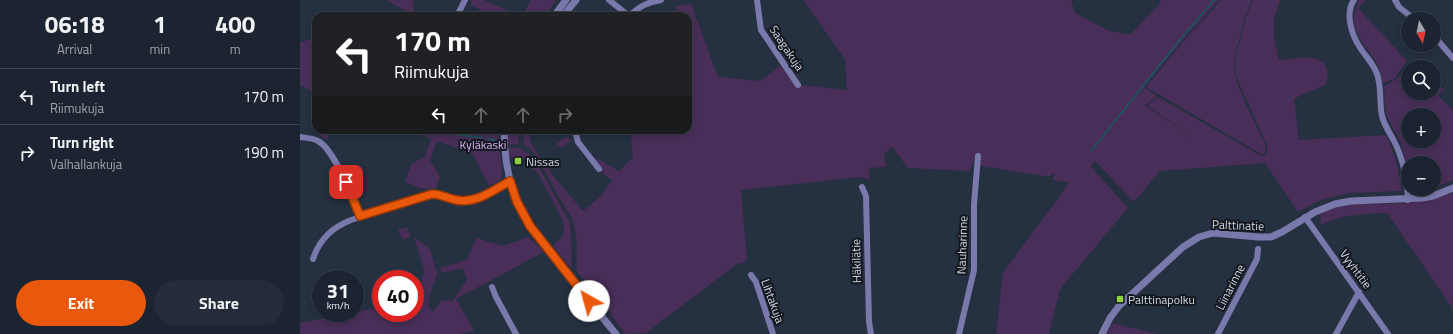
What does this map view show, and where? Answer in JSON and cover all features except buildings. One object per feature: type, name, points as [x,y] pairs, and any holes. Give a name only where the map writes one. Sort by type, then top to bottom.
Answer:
[{"type":"street","points":[[459,12],[465,0]]},
{"type":"street","points":[[557,12],[566,0]]},
{"type":"street","points":[[566,12],[576,0]]},
{"type":"street","points":[[609,0],[624,12]]},
{"type":"street","points":[[633,12],[640,6],[648,2],[661,0]]},
{"type":"street","name":"Saagakuja","points":[[757,0],[761,30],[798,85]]},
{"type":"street","points":[[1354,0],[1349,10],[1350,23],[1359,47],[1370,59],[1377,74],[1381,95],[1382,116],[1402,157],[1406,176],[1408,200]]},
{"type":"street","points":[[1395,0],[1399,7],[1405,12]]},
{"type":"street","points":[[1441,44],[1453,58]]},
{"type":"street","points":[[504,134],[505,157],[510,181],[517,202],[530,226],[616,334]]},
{"type":"street","points":[[576,134],[578,142],[599,169]]},
{"type":"street","points":[[300,137],[318,140],[327,149],[346,182],[360,216]]},
{"type":"street","name":"Nauharinne","points":[[959,334],[962,314],[974,270],[974,205],[978,156]]},
{"type":"street","points":[[313,259],[318,246],[342,223],[432,194],[438,194],[456,200],[474,199],[510,181]]},
{"type":"street","name":"Häkilätie","points":[[862,187],[866,196],[869,322],[871,334]]},
{"type":"street","name":"Palttinatie","points":[[1102,334],[1110,318],[1119,306],[1175,254],[1194,239],[1213,234],[1271,237],[1282,232],[1305,217],[1324,208],[1351,201],[1408,200],[1433,196],[1453,188]]},
{"type":"street","name":"Vyyhtitie","points":[[1305,217],[1388,334]]},
{"type":"street","name":"Liinarinne","points":[[1218,334],[1257,259],[1258,249]]},
{"type":"street","name":"Lihtakuja","points":[[751,275],[756,282],[773,334]]},
{"type":"street","points":[[492,287],[516,334]]},
{"type":"street","points":[[1336,334],[1359,292]]},
{"type":"green space","points":[[387,0],[413,0],[412,2],[416,12],[405,11]]},
{"type":"green space","points":[[472,0],[484,0],[511,12],[485,12],[470,5]]},
{"type":"green space","points":[[531,0],[556,0],[548,12],[525,12]]},
{"type":"green space","points":[[803,0],[1071,0],[1075,13],[1107,30],[1130,35],[1158,6],[1161,0],[1219,0],[1181,42],[1144,87],[1157,96],[1145,105],[1195,139],[1147,105],[1158,97],[1263,157],[1268,151],[1266,143],[1235,74],[1236,56],[1246,17],[1253,0],[1280,0],[1274,19],[1274,39],[1279,60],[1313,58],[1320,60],[1325,65],[1327,73],[1326,84],[1294,99],[1299,140],[1386,135],[1400,176],[1401,191],[1349,193],[1321,200],[1298,212],[1265,163],[1160,171],[1134,202],[1095,161],[1091,167],[1128,208],[1060,289],[1049,334],[996,334],[1003,273],[1069,182],[1052,180],[1055,175],[1054,173],[1050,176],[1044,176],[981,166],[975,156],[970,171],[908,168],[892,147],[884,154],[886,167],[869,168],[869,181],[866,178],[860,177],[741,190],[747,259],[743,263],[737,264],[646,333],[625,334],[598,296],[577,272],[577,241],[573,221],[537,158],[530,148],[524,145],[523,134],[529,134],[533,147],[551,173],[583,211],[601,196],[612,180],[599,170],[592,161],[596,158],[619,171],[633,157],[631,134],[692,134],[692,12],[677,12],[676,6],[691,4],[718,77],[761,81],[781,65],[794,84],[847,90],[845,59]]},
{"type":"green space","points":[[1221,0],[1252,0],[1245,16],[1235,56],[1234,74],[1245,102],[1265,144],[1266,150],[1263,155],[1146,87],[1182,43]]},
{"type":"green space","points":[[1359,0],[1366,0],[1358,8],[1406,60],[1401,60],[1401,69],[1394,79],[1383,83],[1377,64],[1357,33],[1354,18]]},
{"type":"green space","points":[[312,39],[312,93],[306,88],[300,86],[300,42]]},
{"type":"green space","points":[[1401,74],[1401,100],[1441,100],[1441,98],[1453,111],[1453,180],[1441,185],[1441,156],[1404,156],[1402,148],[1441,148],[1441,108],[1401,108],[1401,143],[1386,115],[1384,86],[1395,80]]},
{"type":"green space","points":[[1441,87],[1445,91],[1441,93]]},
{"type":"green space","points":[[328,134],[329,141],[319,135]]},
{"type":"green space","name":"Kyläkaski","points":[[419,134],[498,134],[502,175],[500,180],[489,186],[473,154],[437,141],[430,160],[440,177],[436,188],[423,189],[405,182],[411,164],[425,157],[431,139]]},
{"type":"green space","points":[[508,134],[519,134],[518,144],[508,145]]},
{"type":"green space","points":[[568,137],[571,141],[561,148],[556,144],[562,139]]},
{"type":"green space","points":[[508,148],[520,148],[532,156],[529,159],[510,158]]},
{"type":"green space","points":[[534,158],[570,223],[572,267],[570,267],[553,246],[563,236],[564,224],[537,172],[529,166],[530,161]]},
{"type":"green space","points":[[1453,193],[1453,309],[1387,213],[1362,214],[1345,217],[1329,221],[1321,225],[1320,214],[1336,207],[1352,204],[1409,203]]},
{"type":"green space","points":[[407,227],[411,237],[403,240],[398,230]]},
{"type":"green space","points":[[414,237],[430,249],[437,274],[430,293],[428,306],[433,312],[441,301],[448,300],[452,302],[467,280],[463,268],[442,273],[440,268],[468,259],[476,238],[503,246],[528,237],[544,252],[456,299],[474,331],[460,334],[300,334],[300,323],[312,321],[312,322],[364,322],[364,310],[372,309],[372,322],[424,322],[425,272]]},
{"type":"green space","points":[[1113,323],[1157,334],[1106,334]]},
{"type":"waterway","points":[[1091,151],[1178,42],[1214,0]]},
{"type":"waterway","points":[[453,134],[483,138]]},
{"type":"waterway","points":[[488,139],[495,140]]},
{"type":"place","name":"Nissas","points":[[518,161]]},
{"type":"place","name":"Palttinapolku","points":[[1120,299]]},
{"type":"route","points":[[346,182],[360,216],[432,194],[438,194],[456,200],[466,201],[484,196],[510,181],[517,202],[530,226],[589,301]]}]
